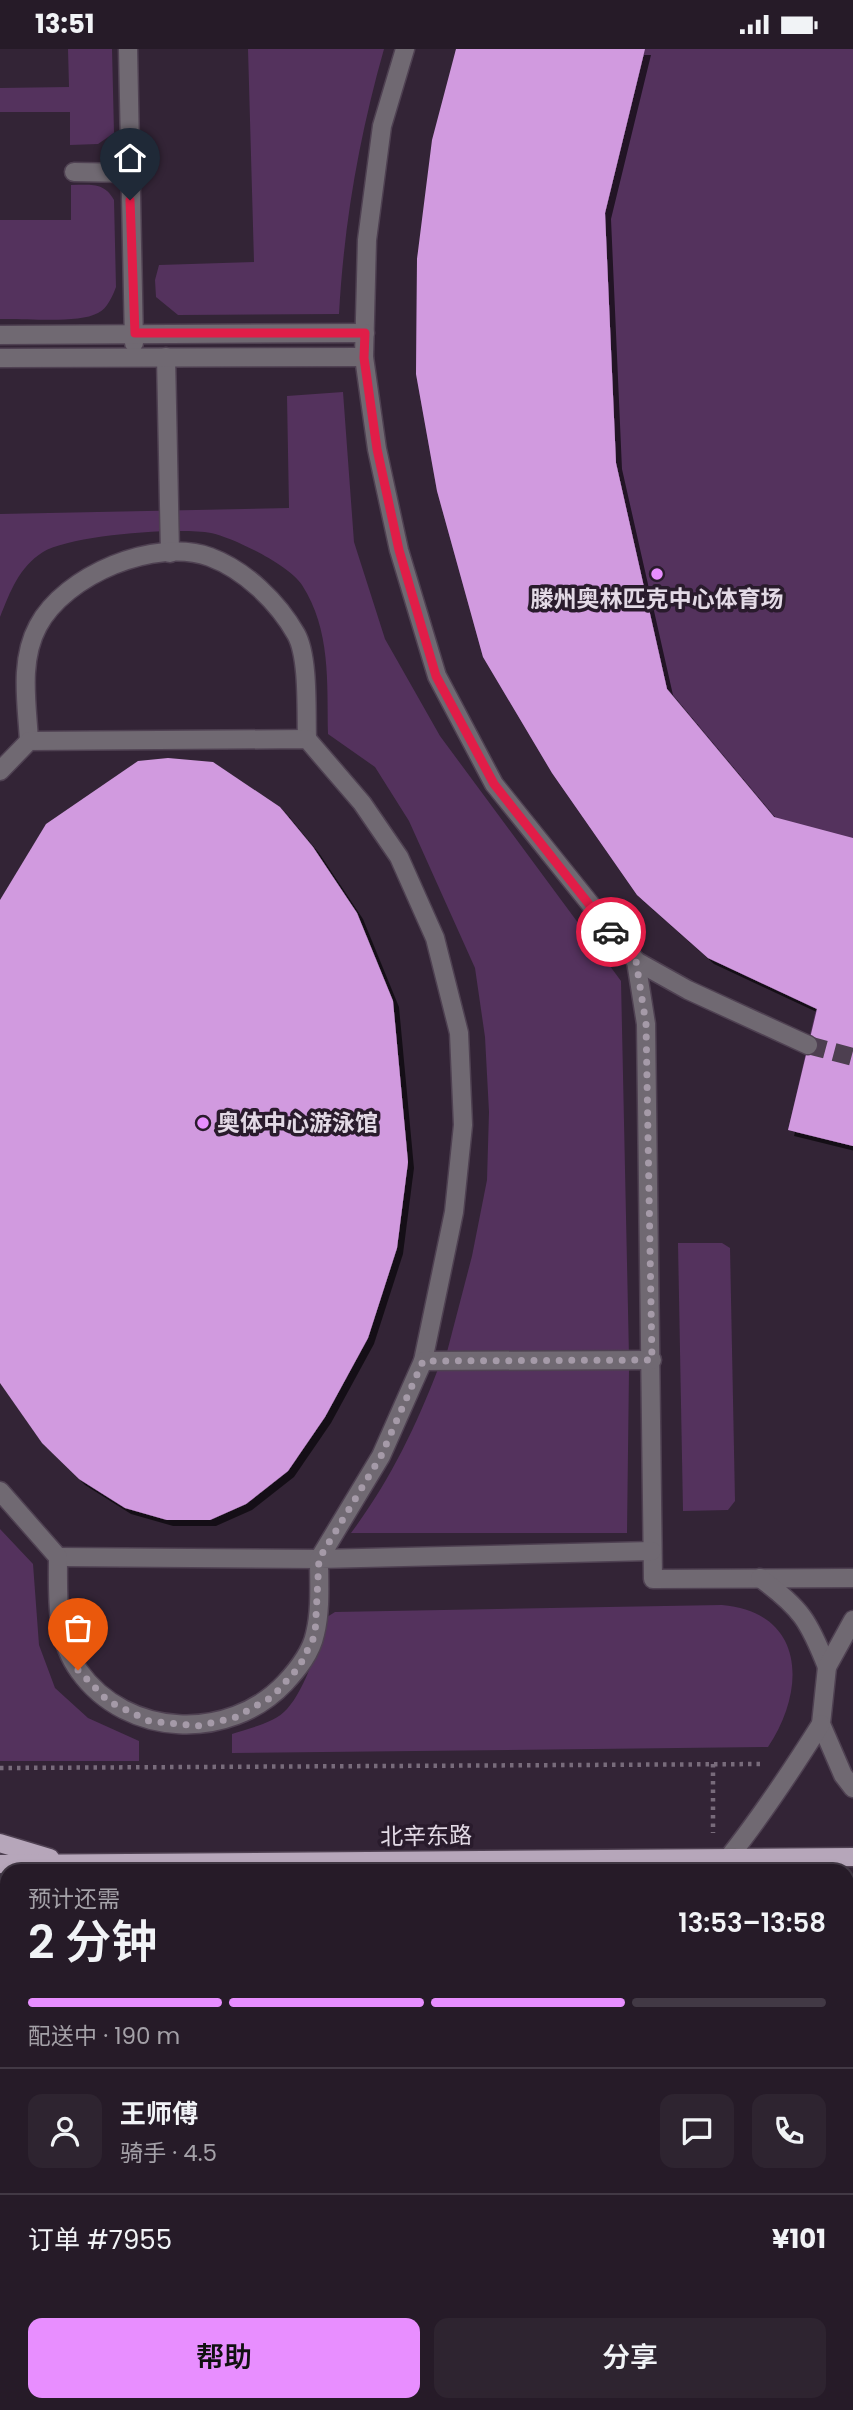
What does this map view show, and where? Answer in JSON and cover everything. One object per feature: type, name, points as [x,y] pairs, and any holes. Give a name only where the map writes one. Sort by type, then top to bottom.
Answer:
[{"type":"main road","points":[[0,1843],[70,1864]]},
{"type":"main road","name":"北辛东路","points":[[0,1864],[853,1857]]},
{"type":"lane","points":[[128,49],[134,358]]},
{"type":"lane","points":[[405,49],[382,126],[367,240],[364,358],[377,449],[399,550],[436,676],[494,784],[636,961],[688,991],[808,1045]]},
{"type":"lane","points":[[74,172],[130,173]]},
{"type":"lane","points":[[0,335],[365,333]]},
{"type":"lane","points":[[166,357],[170,553]]},
{"type":"lane","points":[[0,358],[364,358]]},
{"type":"lane","points":[[0,1491],[58,1557],[57,1604],[63,1634],[78,1670],[108,1701],[149,1721],[197,1726],[234,1718],[272,1697],[299,1667],[315,1635],[319,1559],[381,1456],[423,1361],[454,1212],[463,1125],[459,1033],[435,938],[399,857],[362,803],[307,739],[298,636],[274,603],[242,574],[208,556],[170,553],[133,558],[96,572],[60,596],[37,627],[25,667],[29,741]]},
{"type":"lane","points":[[0,771],[29,741],[307,739]]},
{"type":"lane","points":[[636,961],[646,1024],[653,1579],[853,1578]]},
{"type":"lane","points":[[423,1361],[652,1360]]},
{"type":"lane","points":[[58,1557],[319,1559],[652,1551]]},
{"type":"lane","points":[[760,1578],[797,1607],[812,1629],[827,1667]]},
{"type":"lane","points":[[721,1857],[780,1791],[794,1764],[821,1724],[827,1667],[853,1620]]},
{"type":"lane","points":[[821,1724],[853,1789]]},
{"type":"path","points":[[713,1764],[721,1857]]},
{"type":"path","points":[[0,1768],[794,1764]]},
{"type":"shaded area","points":[[68,49],[112,49],[114,133],[98,144],[70,145],[70,112],[0,112],[0,88],[69,87]]},
{"type":"shaded area","points":[[248,49],[384,49],[354,180],[339,314],[178,315],[156,297],[155,280],[159,265],[254,262]]},
{"type":"shaded area","name":"滕州奥林匹克中心体育场","points":[[456,49],[853,49],[853,1146],[788,1130],[816,1009],[708,958],[637,895],[552,773],[483,657],[437,491],[416,374],[417,259]]},
{"type":"shaded area","points":[[71,185],[101,187],[114,200],[116,287],[111,298],[101,311],[89,316],[65,319],[0,319],[0,220],[71,220]]},
{"type":"shaded area","points":[[343,392],[354,542],[385,639],[440,736],[621,981],[629,1357],[447,1352],[472,1256],[487,1180],[489,1112],[485,1037],[475,968],[409,821],[375,767],[328,734],[323,638],[311,602],[302,585],[274,561],[246,546],[211,533],[174,531],[125,534],[76,541],[43,552],[21,573],[0,617],[0,514],[289,508],[287,396]]},
{"type":"shaded area","points":[[678,1243],[722,1243],[730,1248],[735,1501],[728,1510],[683,1511]]},
{"type":"shaded area","points":[[438,1369],[629,1370],[627,1533],[351,1533],[400,1454]]},
{"type":"shaded area","points":[[0,1529],[33,1564],[39,1645],[55,1688],[88,1718],[139,1741],[139,1761],[0,1761]]},
{"type":"shaded area","points":[[722,1605],[749,1611],[770,1622],[783,1638],[791,1657],[789,1701],[781,1725],[768,1747],[232,1753],[232,1734],[276,1718],[294,1700],[311,1665],[327,1617],[335,1612]]},
{"type":"building","points":[[456,49],[645,49],[605,213],[616,463],[667,689],[774,817],[853,838],[853,1146],[788,1130],[817,1009],[708,958],[637,895],[552,773],[483,657],[437,491],[416,374],[417,259],[432,140]]},
{"type":"building","name":"奥体中心游泳馆","points":[[168,758],[213,762],[280,807],[313,847],[357,913],[393,1001],[408,1162],[397,1248],[368,1338],[325,1417],[288,1471],[246,1504],[210,1520],[167,1520],[125,1508],[79,1479],[42,1443],[0,1383],[0,900],[46,824],[138,761]]},
{"type":"tunnel","points":[[808,1045],[853,1057]]},
{"type":"way so far","points":[[78,1670],[108,1701],[149,1721],[197,1726],[234,1718],[272,1697],[299,1667],[315,1635],[319,1559],[381,1456],[423,1361],[652,1360],[646,1024],[636,961],[611,932]]},
{"type":"place","name":"滕州奥林匹克中心体育场","points":[[657,574]]},
{"type":"place","name":"奥体中心游泳馆","points":[[203,1123]]},
{"type":"route","points":[[130,200],[135,333],[365,333],[364,358],[377,449],[399,550],[436,676],[494,784],[611,932]]}]
